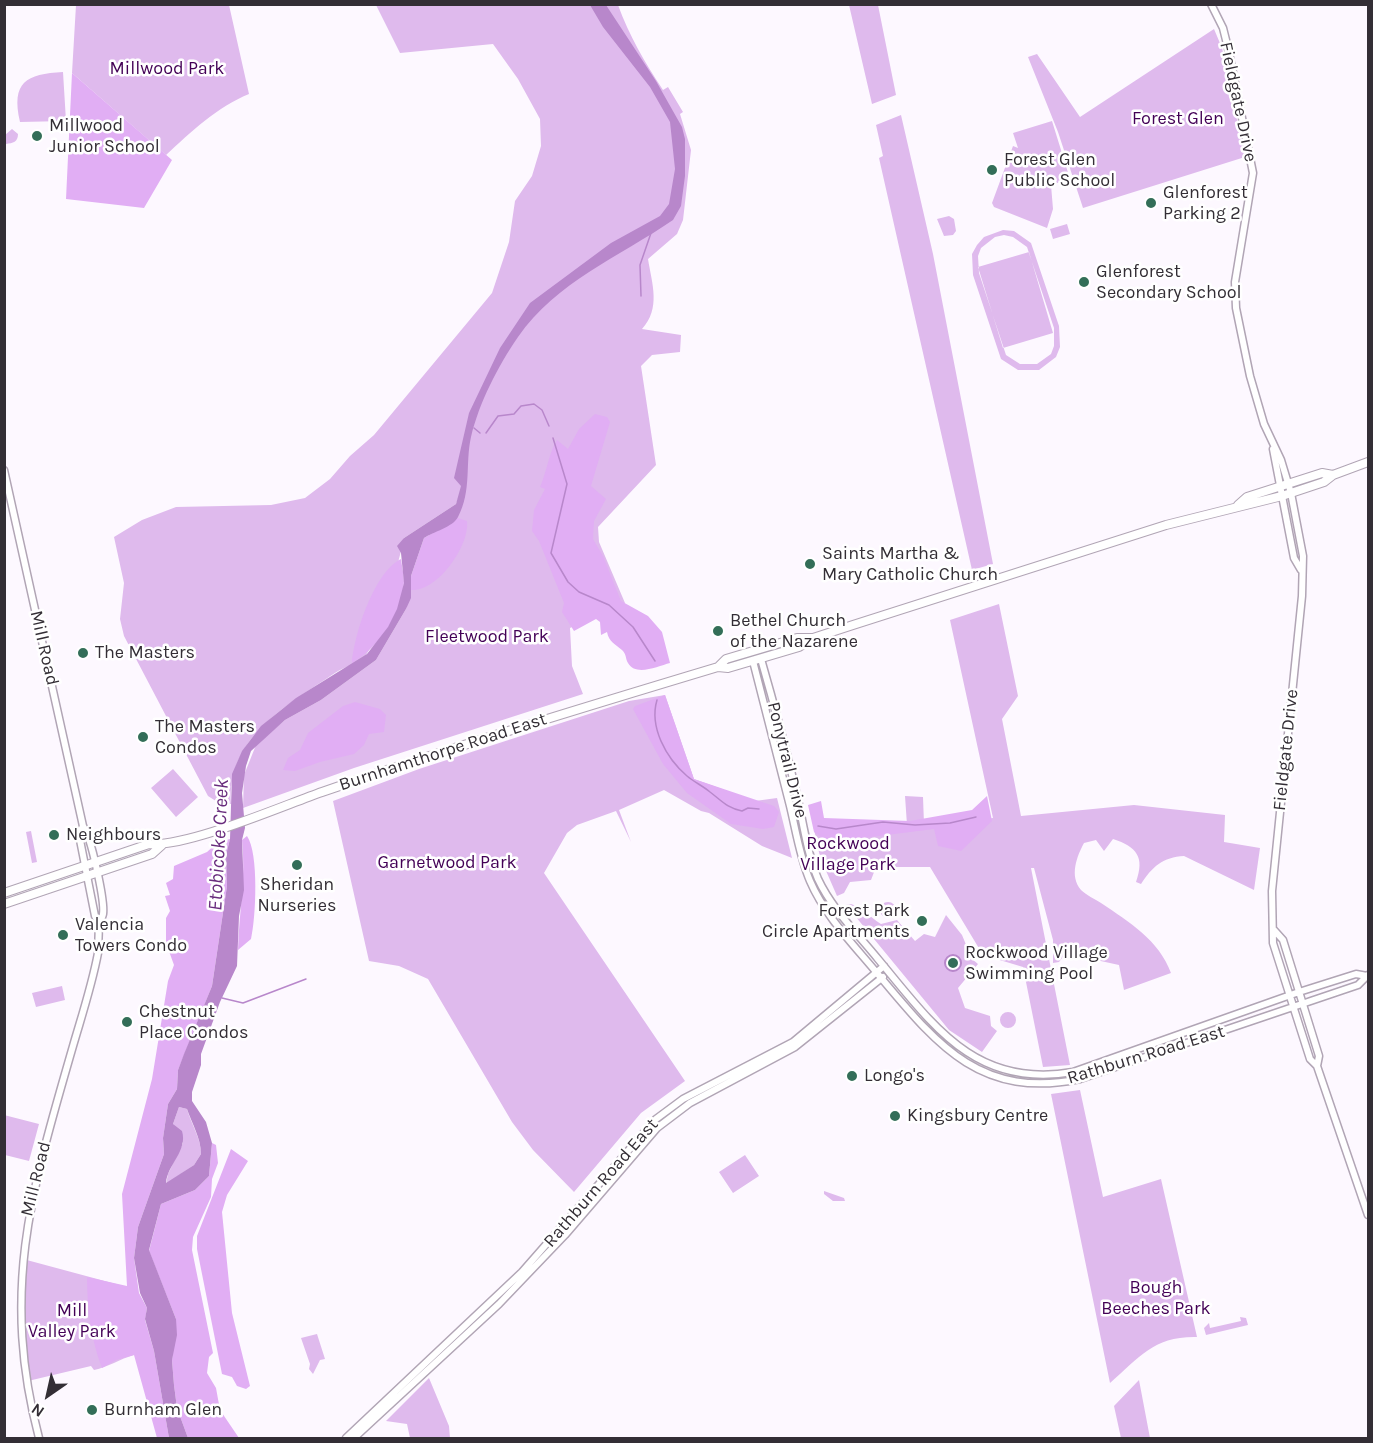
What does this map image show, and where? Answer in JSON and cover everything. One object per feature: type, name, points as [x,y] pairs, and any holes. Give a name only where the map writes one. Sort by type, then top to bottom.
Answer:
[{"type":"main road","name":"Burnhamthorpe Road East","points":[[717,667],[728,668],[799,647],[813,638],[1121,539],[1238,505],[1247,497],[1324,482],[1333,475],[1368,462]]},
{"type":"main road","name":"Burnhamthorpe Road East","points":[[162,845],[462,744],[717,667],[726,660],[797,638],[813,638]]},
{"type":"main road","points":[[4,893],[149,844],[162,845]]},
{"type":"main road","points":[[4,904],[153,854],[162,845]]},
{"type":"street","name":"Fieldgate Drive","points":[[1211,4],[1223,28],[1251,158],[1253,184],[1235,282],[1236,308],[1250,376],[1286,490],[1303,556],[1302,596],[1272,891],[1273,943],[1310,1059],[1317,1066],[1368,1215]]},
{"type":"street","name":"Mill Road","points":[[4,470],[82,826],[87,832],[95,862],[103,915],[99,923]]},
{"type":"street","name":"Ponytrail Drive","points":[[757,660],[818,877],[834,906],[894,978]]},
{"type":"street","name":"Ponytrail Drive","points":[[757,660],[810,880],[833,920],[882,978]]},
{"type":"street","name":"Mill Road","points":[[39,1438],[28,1400],[19,1352],[17,1292],[22,1236],[36,1171],[97,962],[99,923],[79,835],[82,826]]},
{"type":"street","name":"Fieldgate Drive","points":[[1274,930],[1283,940],[1319,1056],[1317,1066]]},
{"type":"street","name":"Rathburn Road East","points":[[346,1438],[522,1272],[656,1119],[683,1099],[793,1042],[884,966]]},
{"type":"street","name":"Rathburn Road East","points":[[354,1438],[499,1304],[565,1234],[657,1128],[690,1103],[789,1051],[889,972]]},
{"type":"street","name":"Rathburn Road East","points":[[894,978],[938,1030],[957,1047],[993,1066],[1035,1075],[1053,1075],[1086,1069],[1299,992],[1356,974],[1368,976]]},
{"type":"street","name":"Rathburn Road East","points":[[882,978],[930,1036],[954,1056],[986,1073],[1028,1082],[1055,1083],[1080,1079],[1303,1005],[1358,986],[1368,976]]},
{"type":"green space","name":"Millwood Park","points":[[76,5],[229,5],[249,94],[215,113],[166,155],[72,73]]},
{"type":"green space","name":"Fleetwood Park","points":[[376,5],[618,5],[632,38],[650,70],[663,90],[668,87],[683,112],[680,114],[691,150],[683,220],[677,234],[648,259],[654,295],[652,313],[642,329],[681,335],[680,352],[652,355],[641,366],[656,465],[598,527],[599,542],[625,603],[570,628],[572,666],[583,694],[354,768],[243,808],[244,775],[256,745],[285,720],[321,700],[376,660],[406,609],[411,590],[453,523],[460,494],[456,504],[404,538],[382,618],[366,655],[335,673],[280,711],[249,742],[232,780],[231,804],[219,803],[208,796],[124,636],[120,619],[124,583],[114,537],[142,520],[176,507],[271,505],[305,498],[330,479],[350,456],[374,435],[492,293],[509,242],[515,201],[532,176],[541,146],[540,119],[518,79],[493,44],[400,53]]},
{"type":"green space","points":[[849,5],[878,5],[896,95],[872,104]]},
{"type":"green space","name":"Forest Glen","points":[[1214,29],[1222,48],[1245,157],[1083,208],[1058,132],[1028,57],[1037,54],[1080,117]]},
{"type":"green space","points":[[63,72],[66,121],[20,122],[18,98],[24,83],[39,75]]},
{"type":"green space","points":[[901,115],[933,254],[993,564],[972,570],[879,158],[883,156],[876,125]]},
{"type":"green space","points":[[1052,121],[1070,179],[1051,185],[1053,209],[1047,228],[994,207],[992,203],[1013,146],[1018,148],[1013,133]]},
{"type":"green space","points":[[12,129],[18,134],[17,139],[13,143],[6,144],[5,135]]},
{"type":"green space","points":[[949,216],[954,219],[956,231],[953,235],[944,236],[937,219]]},
{"type":"green space","points":[[1067,224],[1070,234],[1053,239],[1050,229]]},
{"type":"green space","points":[[1003,230],[1014,231],[1031,243],[1059,326],[1060,347],[1056,357],[1039,370],[1018,370],[1001,359],[973,275],[972,254],[984,237]],"holes":[[[1004,235],[1013,237],[1027,247],[1054,328],[1054,346],[1051,354],[1037,364],[1020,364],[1006,355],[979,273],[978,256],[981,248],[995,237]]]},
{"type":"green space","points":[[1029,252],[1053,333],[1003,348],[978,267]]},
{"type":"green space","name":"Rockwood Village Park","points":[[999,604],[1018,696],[1002,719],[1021,816],[1134,805],[1225,815],[1224,842],[1260,848],[1254,890],[1184,856],[1170,858],[1159,864],[1141,884],[1136,882],[1140,866],[1137,854],[1128,846],[1113,839],[1104,851],[1096,840],[1084,843],[1075,872],[1075,879],[1081,890],[1122,917],[1151,941],[1166,961],[1171,973],[1124,990],[1119,965],[1087,958],[1069,949],[1059,962],[1053,963],[1053,940],[1034,868],[1031,868],[1070,1065],[1043,1067],[1023,967],[983,955],[930,867],[876,867],[871,880],[850,882],[844,893],[837,896],[820,857],[812,820],[819,826],[907,825],[905,796],[923,797],[924,824],[993,818],[950,620]]},
{"type":"green space","name":"Garnetwood Park","points":[[665,695],[694,779],[755,801],[777,798],[792,858],[762,846],[709,813],[701,811],[664,790],[619,810],[631,842],[616,811],[577,825],[567,833],[544,873],[685,1081],[641,1113],[574,1192],[533,1150],[512,1122],[428,979],[399,966],[369,961],[333,801],[419,769],[629,701]]},
{"type":"green space","points":[[173,769],[198,797],[176,817],[151,788]]},
{"type":"green space","points":[[31,831],[37,862],[32,863],[26,832]]},
{"type":"green space","points":[[888,902],[894,904],[896,910],[894,916],[888,918],[882,916],[880,910],[882,904]]},
{"type":"green space","points":[[851,904],[881,924],[897,920],[915,941],[924,934],[935,937],[946,915],[962,935],[972,959],[978,964],[958,988],[965,1008],[990,1016],[991,1026],[997,1031],[982,1052],[949,1030],[846,905]]},
{"type":"green space","points":[[62,986],[65,1000],[36,1007],[32,993]]},
{"type":"green space","points":[[1008,1012],[1014,1014],[1016,1020],[1014,1026],[1008,1028],[1002,1026],[1000,1020],[1002,1014]]},
{"type":"green space","name":"Bough Beeches Park","points":[[1080,1090],[1103,1197],[1161,1179],[1197,1337],[1169,1340],[1158,1344],[1139,1357],[1110,1383],[1051,1094]]},
{"type":"green space","points":[[179,1107],[187,1109],[198,1137],[201,1154],[194,1165],[166,1184],[168,1174],[183,1143],[173,1124]]},
{"type":"green space","points":[[4,1115],[39,1124],[29,1161],[5,1155]]},
{"type":"green space","points":[[745,1155],[759,1176],[733,1193],[719,1172]]},
{"type":"green space","points":[[824,1191],[844,1198],[845,1201],[833,1201],[824,1194]]},
{"type":"green space","name":"Mill Valley Park","points":[[23,1259],[127,1287],[134,1355],[94,1370],[91,1366],[28,1381],[22,1345]]},
{"type":"green space","points":[[1240,1317],[1246,1318],[1248,1325],[1206,1335],[1204,1328],[1209,1323],[1210,1328],[1241,1321]]},
{"type":"green space","points":[[317,1334],[325,1359],[320,1360],[313,1374],[309,1369],[310,1364],[301,1338]]},
{"type":"green space","points":[[429,1378],[449,1426],[450,1438],[410,1438],[407,1424],[386,1421]]},
{"type":"green space","points":[[1139,1380],[1150,1438],[1121,1438],[1114,1406]]},
{"type":"shaded area","name":"Etobicoke Creek","points":[[590,5],[606,5],[656,81],[682,127],[685,139],[685,176],[681,206],[673,220],[590,272],[551,301],[518,337],[490,385],[474,424],[469,447],[467,487],[458,517],[447,526],[424,538],[411,576],[411,598],[376,660],[321,700],[285,720],[251,751],[242,793],[245,828],[242,840],[244,890],[239,916],[237,966],[220,1002],[201,1054],[201,1065],[192,1092],[192,1101],[206,1122],[212,1143],[209,1176],[195,1190],[161,1204],[149,1250],[176,1319],[177,1335],[172,1360],[174,1385],[177,1408],[188,1438],[169,1438],[154,1351],[145,1319],[147,1308],[140,1293],[134,1258],[138,1227],[164,1154],[163,1138],[168,1104],[177,1089],[178,1070],[212,986],[227,886],[226,855],[230,839],[232,774],[242,751],[261,726],[296,698],[367,654],[388,627],[397,609],[404,583],[401,553],[397,546],[404,538],[456,504],[461,486],[454,478],[469,413],[500,348],[530,303],[611,243],[660,216],[669,204],[675,169],[670,122],[650,87],[603,27]],"holes":[[[179,1107],[187,1109],[198,1137],[201,1154],[194,1165],[166,1183],[183,1138],[182,1131],[173,1124]]]},
{"type":"shaded area","points":[[72,73],[172,160],[144,208],[66,199]]},
{"type":"shaded area","points":[[595,414],[607,417],[610,422],[591,486],[606,499],[594,521],[593,539],[603,556],[621,601],[648,616],[662,632],[670,663],[648,669],[632,667],[624,652],[611,641],[607,632],[601,635],[600,622],[596,619],[574,631],[562,612],[564,603],[539,541],[532,531],[534,510],[545,489],[540,487],[554,445],[557,440],[568,449],[579,429]]},
{"type":"shaded area","points":[[458,518],[467,521],[467,531],[458,554],[432,583],[421,589],[411,590],[411,576],[424,538]]},
{"type":"shaded area","points":[[401,559],[403,594],[394,618],[371,649],[352,663],[361,621],[374,590],[391,566]]},
{"type":"shaded area","points":[[665,695],[694,779],[774,806],[779,812],[774,827],[763,829],[731,824],[687,793],[663,764],[633,709],[635,706]]},
{"type":"shaded area","points":[[355,702],[380,709],[386,715],[384,732],[369,734],[364,745],[354,754],[295,771],[283,770],[288,758],[300,750],[308,733],[343,706]]},
{"type":"shaded area","points":[[987,796],[992,821],[961,851],[938,846],[934,829],[863,838],[855,847],[836,848],[814,832],[808,805],[821,801],[824,818],[910,821],[972,810]]},
{"type":"shaded area","points":[[247,836],[251,844],[255,871],[254,916],[251,939],[238,950],[243,881],[242,840]]},
{"type":"shaded area","points":[[230,839],[226,855],[227,886],[212,986],[178,1070],[177,1089],[168,1104],[163,1138],[164,1154],[138,1227],[134,1258],[139,1293],[147,1308],[145,1320],[154,1351],[169,1438],[157,1438],[134,1355],[116,1360],[102,1368],[90,1324],[87,1277],[127,1286],[122,1194],[152,1079],[168,981],[174,965],[166,943],[166,918],[170,911],[165,896],[170,895],[166,883],[173,879],[174,866],[207,852],[218,842]]},
{"type":"shaded area","name":"Rockwood Village Swimming Pool","points":[[953,954],[959,957],[962,963],[959,969],[953,972],[947,969],[944,963],[947,957]]},
{"type":"shaded area","points":[[212,1143],[216,1145],[218,1163],[212,1179],[211,1197],[193,1237],[192,1250],[213,1353],[209,1357],[207,1373],[216,1388],[220,1410],[239,1438],[188,1438],[177,1408],[174,1385],[172,1360],[176,1319],[149,1251],[161,1204],[195,1190],[209,1176]]},
{"type":"shaded area","points":[[231,1149],[248,1161],[227,1195],[222,1212],[232,1313],[250,1386],[246,1389],[237,1386],[232,1377],[222,1374],[197,1249],[197,1236]]},
{"type":"waterway","points":[[641,296],[640,265],[651,233]]},
{"type":"waterway","points":[[486,433],[498,416],[514,414],[521,406],[534,404],[542,410],[549,426]]},
{"type":"waterway","points":[[474,428],[480,433]]},
{"type":"waterway","points":[[553,438],[567,484],[551,553],[568,582],[579,592],[609,605],[633,627],[655,661]]},
{"type":"waterway","points":[[657,700],[655,710],[657,731],[666,751],[679,769],[732,808],[742,811],[748,808],[759,809]]},
{"type":"waterway","points":[[818,826],[836,829],[883,822],[915,825],[950,823],[976,817]]},
{"type":"waterway","points":[[222,998],[243,1003],[306,979]]},
{"type":"place","name":"Millwood Junior School","points":[[37,136]]},
{"type":"place","name":"Forest Glen Public School","points":[[992,170]]},
{"type":"place","name":"Glenforest Parking 2","points":[[1151,203]]},
{"type":"place","name":"Glenforest Secondary School","points":[[1084,282]]},
{"type":"place","name":"Saints Martha & Mary Catholic Church","points":[[810,564]]},
{"type":"place","name":"Bethel Church of the Nazarene","points":[[718,631]]},
{"type":"place","name":"The Masters","points":[[83,653]]},
{"type":"place","name":"The Masters Condos","points":[[143,737]]},
{"type":"place","name":"Neighbours","points":[[54,835]]},
{"type":"place","name":"Sheridan Nurseries","points":[[297,865]]},
{"type":"place","name":"Forest Park Circle Apartments","points":[[922,921]]},
{"type":"place","name":"Valencia Towers Condo","points":[[63,935]]},
{"type":"place","name":"Rockwood Village Swimming Pool","points":[[953,963]]},
{"type":"place","name":"Chestnut Place Condos","points":[[127,1022]]},
{"type":"place","name":"Longo's","points":[[852,1076]]},
{"type":"place","name":"Kingsbury Centre","points":[[895,1116]]},
{"type":"place","name":"Burnham Glen","points":[[92,1410]]}]
